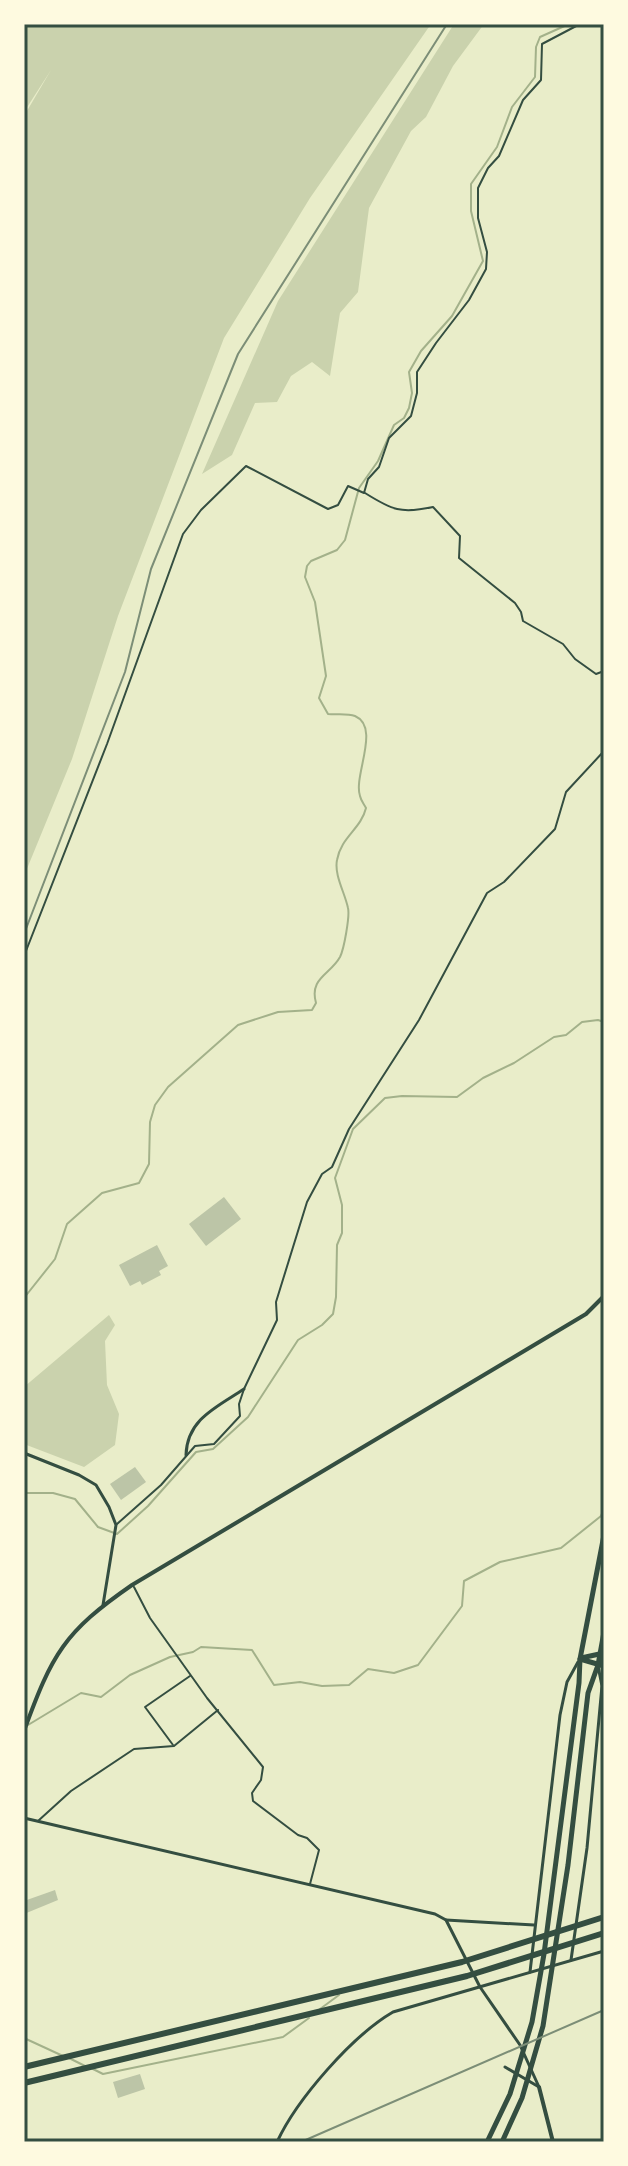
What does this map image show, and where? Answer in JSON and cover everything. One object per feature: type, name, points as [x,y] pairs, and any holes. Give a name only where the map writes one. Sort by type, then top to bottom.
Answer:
[{"type":"highway","points":[[24,2067],[462,1962],[604,1917]]},
{"type":"highway","points":[[24,2083],[467,1976],[604,1933]]},
{"type":"main road","points":[[487,2142],[510,2094],[532,2022],[544,1954],[580,1659],[604,1535]]},
{"type":"main road","points":[[502,2142],[522,2098],[543,2026],[568,1865],[588,1693],[602,1667],[604,1632]]},
{"type":"main road","points":[[580,1659],[602,1653]]},
{"type":"main road","points":[[580,1659],[602,1667]]},
{"type":"street","points":[[24,1731],[56,1653],[77,1627],[103,1605],[577,1319],[604,1296]]},
{"type":"street","points":[[186,1455],[186,1443],[196,1422],[244,1389]]},
{"type":"street","points":[[24,1453],[96,1485],[116,1525],[103,1605]]},
{"type":"street","points":[[530,1972],[560,1715],[567,1682],[580,1659]]},
{"type":"street","points":[[571,1960],[587,1848],[602,1667]]},
{"type":"street","points":[[24,1818],[422,1909],[446,1920],[534,1925]]},
{"type":"street","points":[[446,1920],[480,1987],[520,2045],[539,2087],[553,2142]]},
{"type":"street","points":[[277,2142],[283,2127],[305,2098],[374,2023],[407,2006],[604,1951]]},
{"type":"street","points":[[505,2067],[539,2087]]},
{"type":"lane","points":[[364,493],[368,479],[379,467],[389,438],[411,416],[417,393],[417,372],[469,300],[486,269],[487,252],[478,218],[478,188],[488,168],[499,156],[523,100],[541,80],[542,44],[580,24]]},
{"type":"lane","points":[[24,956],[107,744],[163,583],[190,522],[246,466],[328,509],[338,505],[348,486],[392,510],[411,512],[433,507],[460,536],[459,558],[515,603],[523,621],[563,644],[575,659],[596,674],[604,671]]},
{"type":"lane","points":[[116,1525],[161,1485],[195,1446],[214,1444],[240,1416],[239,1404],[244,1389],[277,1320],[276,1302],[307,1202],[322,1174],[332,1167],[349,1129],[419,1020],[487,893],[504,882],[555,829],[566,792],[604,751]]},
{"type":"lane","points":[[132,1585],[150,1618],[191,1675],[263,1767],[261,1780],[252,1793],[253,1801],[298,1835],[307,1838],[319,1850],[309,1885]]},
{"type":"lane","points":[[174,1746],[145,1707],[191,1675]]},
{"type":"lane","points":[[37,1822],[71,1791],[134,1749],[174,1746],[218,1710]]},
{"type":"green space","points":[[24,24],[431,24],[310,198],[224,338],[118,616],[72,759],[24,876],[24,116],[51,70],[24,112]]},
{"type":"green space","points":[[454,24],[484,24],[453,66],[426,117],[411,131],[369,208],[358,292],[340,313],[330,376],[312,362],[291,376],[277,402],[255,403],[232,455],[202,474],[278,301]]},
{"type":"green space","points":[[109,1315],[115,1325],[105,1341],[107,1385],[119,1414],[115,1445],[84,1467],[24,1444],[24,1387]]},
{"type":"building","points":[[224,1197],[241,1219],[206,1246],[189,1224]]},
{"type":"building","points":[[157,1245],[168,1266],[159,1271],[161,1275],[142,1285],[140,1281],[130,1286],[119,1265]]},
{"type":"building","points":[[135,1467],[146,1482],[121,1500],[110,1484]]},
{"type":"building","points":[[55,1890],[58,1900],[24,1914],[24,1901]]},
{"type":"building","points":[[140,2074],[145,2089],[118,2098],[113,2082]]},
{"type":"waterway","points":[[24,1298],[55,1259],[67,1224],[102,1193],[139,1183],[149,1164],[150,1122],[155,1105],[168,1087],[238,1025],[278,1012],[312,1010],[316,1003],[315,988],[318,982],[340,957],[348,912],[337,872],[337,860],[366,808],[360,798],[359,787],[366,730],[355,716],[328,714],[319,698],[326,676],[315,602],[305,577],[307,566],[311,561],[337,550],[345,540],[359,488],[378,461],[394,425],[404,418],[409,408],[412,393],[409,372],[421,351],[452,316],[483,261],[471,211],[471,184],[497,147],[512,107],[535,77],[536,47],[540,37],[569,24]]},
{"type":"waterway","points":[[24,1493],[53,1493],[75,1499],[98,1527],[117,1534],[148,1506],[196,1452],[213,1449],[248,1417],[298,1340],[333,1314],[337,1245],[342,1233],[342,1205],[335,1178],[353,1129],[385,1098],[457,1097],[483,1078],[514,1063],[554,1037],[566,1035],[582,1022],[604,1022]]},
{"type":"waterway","points":[[28,1725],[81,1693],[101,1697],[130,1675],[201,1647],[252,1650],[274,1685],[300,1682],[322,1686],[349,1685],[368,1669],[394,1673],[418,1665],[462,1606],[464,1581],[500,1562],[561,1548],[601,1516],[604,1509]]},
{"type":"waterway","points":[[320,2009],[339,1995]]},
{"type":"waterway","points":[[91,2068],[103,2074],[283,2037],[309,2018]]},
{"type":"waterway","points":[[24,2038],[63,2056]]},
{"type":"waterway","points":[[69,2058],[85,2066]]},
{"type":"railway","points":[[24,934],[125,672],[151,569],[238,354],[447,24]]},
{"type":"railway","points":[[301,2142],[604,2010]]}]
